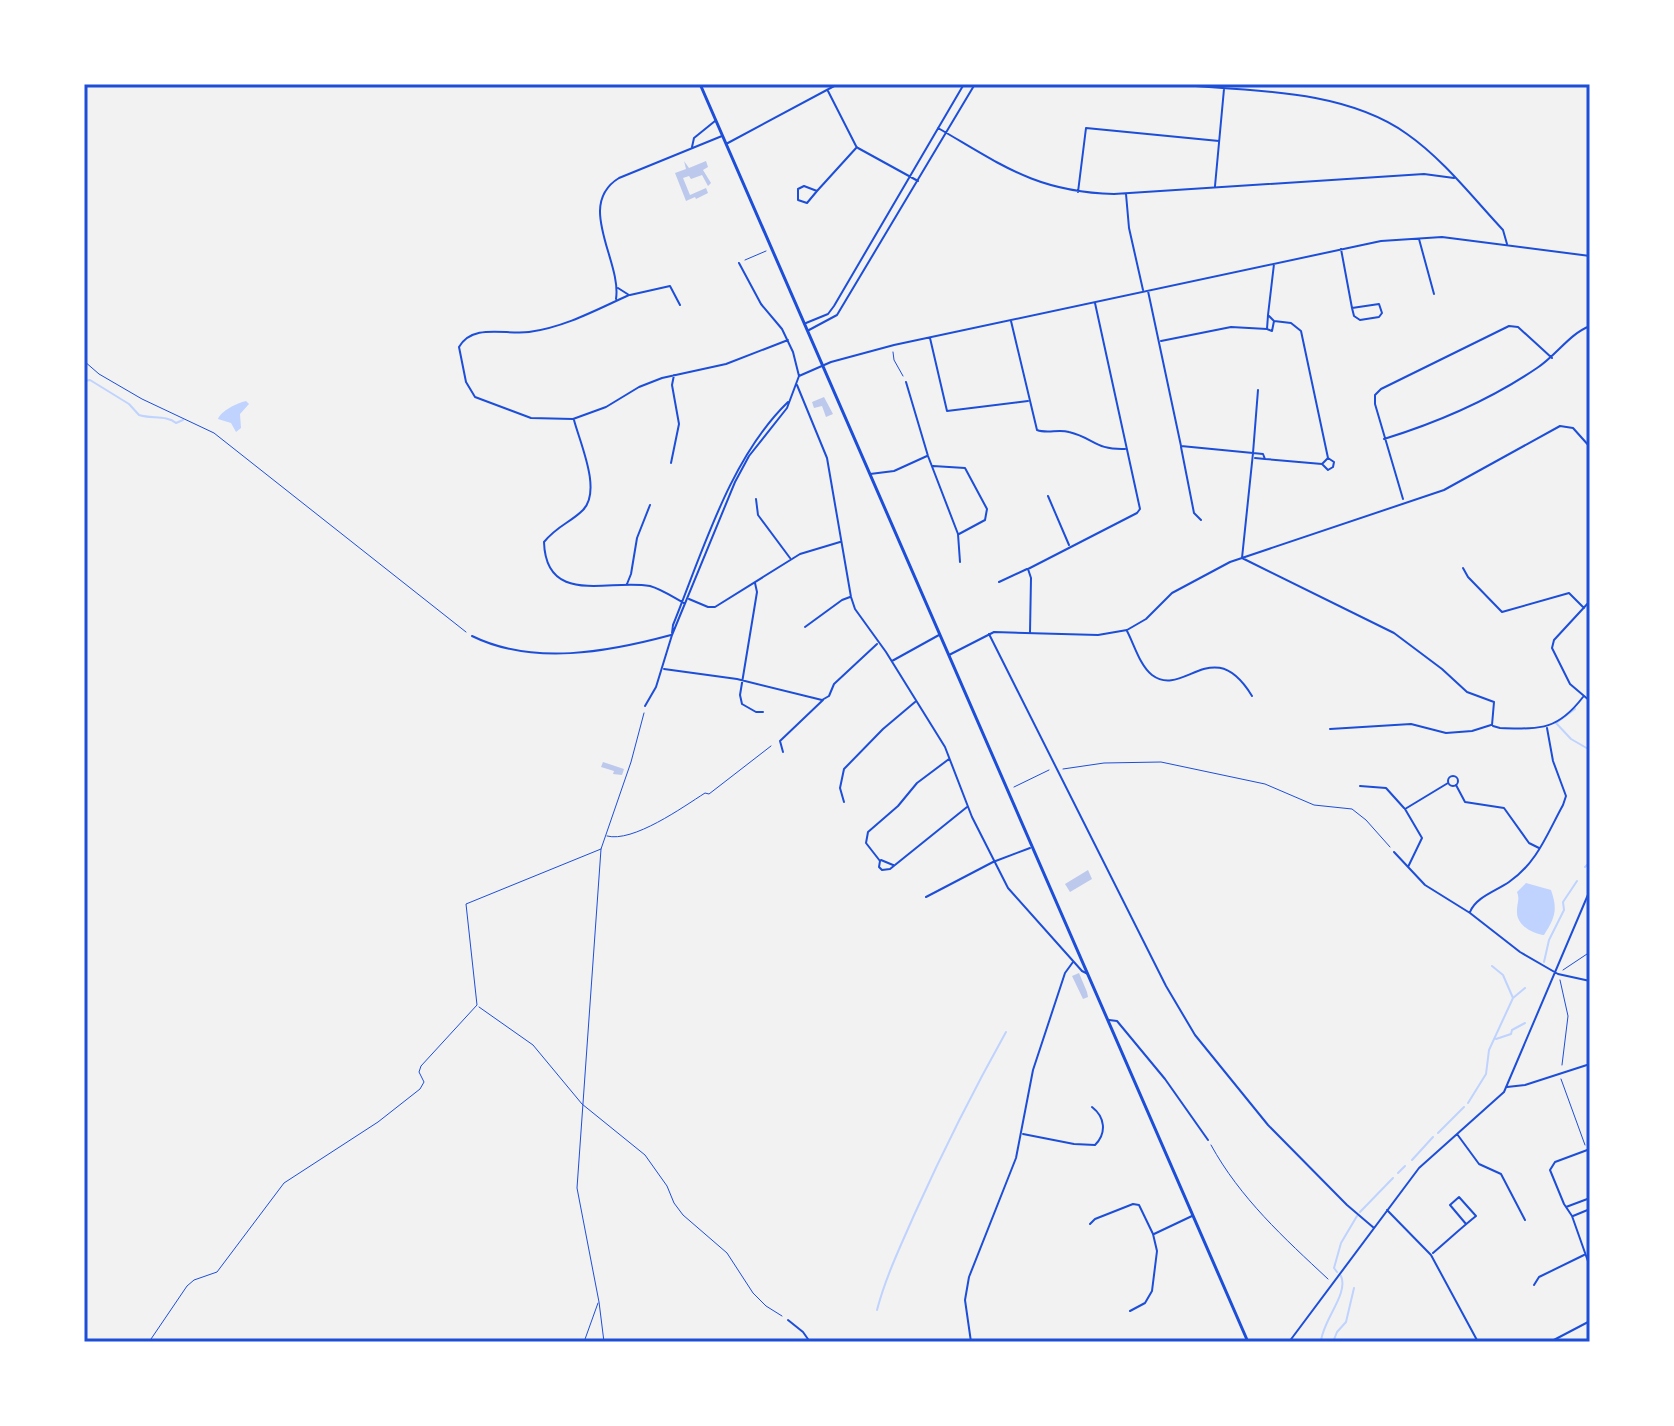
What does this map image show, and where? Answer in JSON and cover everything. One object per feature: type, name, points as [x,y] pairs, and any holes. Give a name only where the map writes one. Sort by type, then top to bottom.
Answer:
[{"type":"main road","points":[[700,84],[1248,1342]]},
{"type":"street","points":[[726,144],[838,84]]},
{"type":"street","points":[[804,324],[828,314],[834,306],[964,84]]},
{"type":"street","points":[[808,331],[837,315],[975,84]]},
{"type":"street","points":[[1169,84],[1327,99],[1365,110],[1409,135],[1503,230],[1507,244]]},
{"type":"street","points":[[1215,187],[1224,89]]},
{"type":"street","points":[[828,90],[857,147],[918,181]]},
{"type":"street","points":[[692,148],[694,138],[716,120]]},
{"type":"street","points":[[938,128],[1025,178],[1078,192],[1126,193],[1424,174],[1454,178]]},
{"type":"street","points":[[1078,192],[1086,128],[1219,141]]},
{"type":"street","points":[[616,300],[618,288],[599,213],[601,198],[611,183],[619,178],[723,136]]},
{"type":"street","points":[[817,191],[804,186],[798,189],[796,196],[807,203],[857,147]]},
{"type":"street","points":[[1126,193],[1129,228],[1159,342],[1194,513],[1201,520]]},
{"type":"street","points":[[1419,237],[1434,294]]},
{"type":"street","points":[[799,376],[823,365],[894,345],[1381,241],[1419,237],[1507,244],[1590,256]]},
{"type":"street","points":[[1341,249],[1352,308],[1354,316],[1360,320],[1379,317],[1382,313],[1379,304],[1352,308]]},
{"type":"street","points":[[645,706],[656,687],[684,602],[732,480],[755,441],[789,400],[799,376],[788,340],[761,304],[739,263]]},
{"type":"street","points":[[1267,329],[1274,263]]},
{"type":"street","points":[[680,305],[670,286],[629,295],[562,326],[526,332],[477,332],[464,338],[459,347],[466,382],[475,397],[531,418],[573,419],[606,407],[639,387],[667,382],[674,375],[726,364],[788,340]]},
{"type":"street","points":[[618,288],[629,295]]},
{"type":"street","points":[[999,582],[1140,509],[1095,301]]},
{"type":"street","points":[[1253,458],[1322,464],[1328,470],[1334,462],[1328,458],[1301,331],[1291,323],[1274,321],[1268,315]]},
{"type":"street","points":[[1011,320],[1035,428],[1039,432],[1067,431],[1105,449],[1126,449]]},
{"type":"street","points":[[1159,342],[1231,327],[1274,329],[1274,321]]},
{"type":"street","points":[[1384,439],[1459,413],[1552,358],[1577,332],[1590,326]]},
{"type":"street","points":[[1404,502],[1375,404],[1375,395],[1381,389],[1502,327],[1518,327],[1552,358]]},
{"type":"street","points":[[930,337],[947,411],[1030,401]]},
{"type":"street","points":[[667,382],[674,375]]},
{"type":"street","points":[[667,382],[679,424],[671,463]]},
{"type":"street","points":[[906,382],[928,456],[958,534],[960,562]]},
{"type":"street","points":[[797,385],[827,458],[855,609],[936,729],[993,862],[1015,897],[1089,974]]},
{"type":"street","points":[[1242,558],[1258,390]]},
{"type":"street","points":[[573,419],[592,486],[590,499],[583,510],[556,528],[544,542],[545,556],[555,576],[574,586],[627,584],[654,587],[684,602]]},
{"type":"street","points":[[949,655],[989,634],[1098,635],[1127,630],[1146,619],[1172,593],[1242,558],[1444,490],[1560,426],[1573,428],[1590,447]]},
{"type":"street","points":[[1181,446],[1263,454],[1265,459]]},
{"type":"street","points":[[870,474],[894,471],[928,456]]},
{"type":"street","points":[[1322,464],[1328,458]]},
{"type":"street","points":[[933,466],[965,468],[987,509],[985,520],[958,534]]},
{"type":"street","points":[[1048,496],[1069,546]]},
{"type":"street","points":[[756,499],[758,515],[790,559]]},
{"type":"street","points":[[627,584],[637,538],[650,505]]},
{"type":"street","points":[[686,597],[715,607],[790,559],[841,541]]},
{"type":"street","points":[[1242,558],[1394,633],[1467,692],[1494,705],[1492,725]]},
{"type":"street","points":[[1463,568],[1502,612],[1569,593],[1584,608]]},
{"type":"street","points":[[1028,569],[1031,578],[1030,633]]},
{"type":"street","points":[[631,574],[636,585]]},
{"type":"street","points":[[755,582],[757,592],[740,695],[742,704],[756,712],[763,712]]},
{"type":"street","points":[[805,627],[851,597]]},
{"type":"street","points":[[1590,601],[1554,640],[1552,648],[1570,684],[1590,701]]},
{"type":"street","points":[[1127,630],[1145,667],[1156,678],[1169,680],[1220,667],[1233,672],[1252,696]]},
{"type":"street","points":[[891,661],[940,634]]},
{"type":"street","points":[[989,634],[1166,986],[1195,1035],[1278,1136],[1374,1228]]},
{"type":"street","points":[[472,636],[496,648],[553,653],[625,648],[672,635]]},
{"type":"street","points":[[783,752],[780,741],[821,700],[829,696],[834,684],[879,643]]},
{"type":"street","points":[[663,668],[744,680],[821,700]]},
{"type":"street","points":[[1330,729],[1411,724],[1446,733],[1472,731],[1492,725],[1500,728],[1547,728],[1571,711],[1583,697]]},
{"type":"street","points":[[844,802],[840,788],[844,769],[916,701]]},
{"type":"street","points":[[1470,913],[1476,903],[1531,865],[1566,796],[1553,761],[1547,728]]},
{"type":"street","points":[[950,758],[917,783],[898,806],[868,832],[866,843],[880,861],[879,867],[882,870],[890,869],[968,806]]},
{"type":"street","points":[[1448,783],[1448,778],[1453,775],[1457,778],[1456,785],[1465,802],[1504,808],[1529,843],[1540,849]]},
{"type":"street","points":[[1405,809],[1448,783],[1456,785]]},
{"type":"street","points":[[1360,786],[1391,791],[1422,838],[1408,868]]},
{"type":"street","points":[[926,897],[993,862],[1033,847]]},
{"type":"street","points":[[1394,852],[1425,885],[1470,913],[1520,952],[1557,973],[1590,981]]},
{"type":"street","points":[[880,861],[886,860],[894,865]]},
{"type":"street","points":[[1289,1342],[1419,1168],[1507,1087],[1590,890]]},
{"type":"street","points":[[971,1342],[965,1300],[969,1277],[1016,1158],[1038,1054],[1065,973],[1074,961]]},
{"type":"street","points":[[1108,1020],[1115,1020],[1165,1079],[1208,1140]]},
{"type":"street","points":[[1113,1032],[1124,1030]]},
{"type":"street","points":[[1507,1087],[1525,1085],[1590,1064]]},
{"type":"street","points":[[1022,1134],[1095,1145],[1102,1138],[1104,1128],[1092,1107]]},
{"type":"street","points":[[1457,1134],[1479,1164],[1501,1174],[1525,1220]]},
{"type":"street","points":[[1588,1150],[1551,1166],[1590,1267]]},
{"type":"street","points":[[1431,1255],[1476,1216],[1459,1197],[1450,1205],[1466,1224]]},
{"type":"street","points":[[1566,1207],[1590,1198]]},
{"type":"street","points":[[1090,1224],[1095,1219],[1133,1204],[1139,1205],[1153,1234],[1157,1251],[1152,1291],[1145,1303],[1130,1311]]},
{"type":"street","points":[[1572,1216],[1590,1209]]},
{"type":"street","points":[[1387,1210],[1431,1255],[1478,1342]]},
{"type":"street","points":[[1153,1234],[1193,1216]]},
{"type":"street","points":[[1534,1285],[1539,1277],[1585,1255]]},
{"type":"street","points":[[788,1320],[810,1342]]},
{"type":"street","points":[[1550,1342],[1590,1321]]},
{"type":"path","points":[[739,263],[772,248]]},
{"type":"path","points":[[894,345],[894,360],[906,382]]},
{"type":"path","points":[[84,361],[99,374],[142,399],[214,433],[472,636]]},
{"type":"path","points":[[604,1342],[577,1188],[582,1104],[601,849],[631,762],[645,706]]},
{"type":"path","points":[[605,835],[620,838],[666,817],[705,793],[709,794],[771,746]]},
{"type":"path","points":[[1008,790],[1056,769],[1149,761],[1265,784],[1314,805],[1352,809],[1394,852]]},
{"type":"path","points":[[601,849],[466,904],[477,1005],[533,1045],[582,1104],[645,1155],[683,1215],[727,1253],[753,1293],[788,1320]]},
{"type":"path","points":[[1588,1150],[1560,1072],[1568,1016],[1557,973],[1590,952]]},
{"type":"path","points":[[149,1342],[187,1286],[194,1280],[217,1272],[284,1183],[378,1122],[420,1089],[424,1082],[419,1072],[421,1066],[477,1005]]},
{"type":"path","points":[[1208,1140],[1233,1183],[1285,1239],[1333,1283]]},
{"type":"path","points":[[584,1342],[599,1302]]},
{"type":"water","points":[[246,401],[249,404],[240,414],[241,428],[236,432],[231,423],[218,419],[222,413]]},
{"type":"water","points":[[1526,883],[1551,890],[1554,914],[1544,935],[1526,928],[1517,916],[1517,892]]},
{"type":"building","points":[[684,161],[689,168],[706,161],[708,167],[703,170],[711,183],[708,186],[702,175],[683,178],[690,195],[706,188],[708,193],[686,201],[675,173],[686,169]]},
{"type":"building","points":[[824,397],[833,414],[826,417],[822,406],[814,408],[812,402]]},
{"type":"building","points":[[603,762],[624,769],[622,775],[601,767]]},
{"type":"building","points":[[1088,870],[1092,879],[1070,892],[1065,884]]},
{"type":"building","points":[[1079,973],[1088,997],[1083,999],[1072,976]]},
{"type":"waterway","points":[[84,381],[90,380],[129,404],[139,415],[176,423],[183,420]]},
{"type":"waterway","points":[[1575,709],[1556,723],[1571,739],[1590,750]]},
{"type":"waterway","points":[[1585,867],[1589,863]]},
{"type":"waterway","points":[[1544,962],[1549,940],[1564,910],[1563,902],[1577,881]]},
{"type":"waterway","points":[[1492,966],[1503,975],[1513,998]]},
{"type":"waterway","points":[[1468,1103],[1486,1074],[1489,1050],[1513,998],[1525,988]]},
{"type":"waterway","points":[[1496,1039],[1511,1034],[1512,1030],[1525,1023]]},
{"type":"waterway","points":[[877,1310],[894,1261],[926,1190],[1006,1032]]},
{"type":"waterway","points":[[1438,1133],[1464,1107]]},
{"type":"waterway","points":[[1412,1160],[1433,1137]]},
{"type":"waterway","points":[[1398,1173],[1405,1166]]},
{"type":"waterway","points":[[1360,1212],[1393,1178]]},
{"type":"waterway","points":[[1337,1272],[1334,1268],[1341,1243],[1357,1216]]},
{"type":"waterway","points":[[1321,1342],[1341,1291],[1341,1276]]},
{"type":"waterway","points":[[1333,1342],[1346,1322],[1354,1288]]}]
